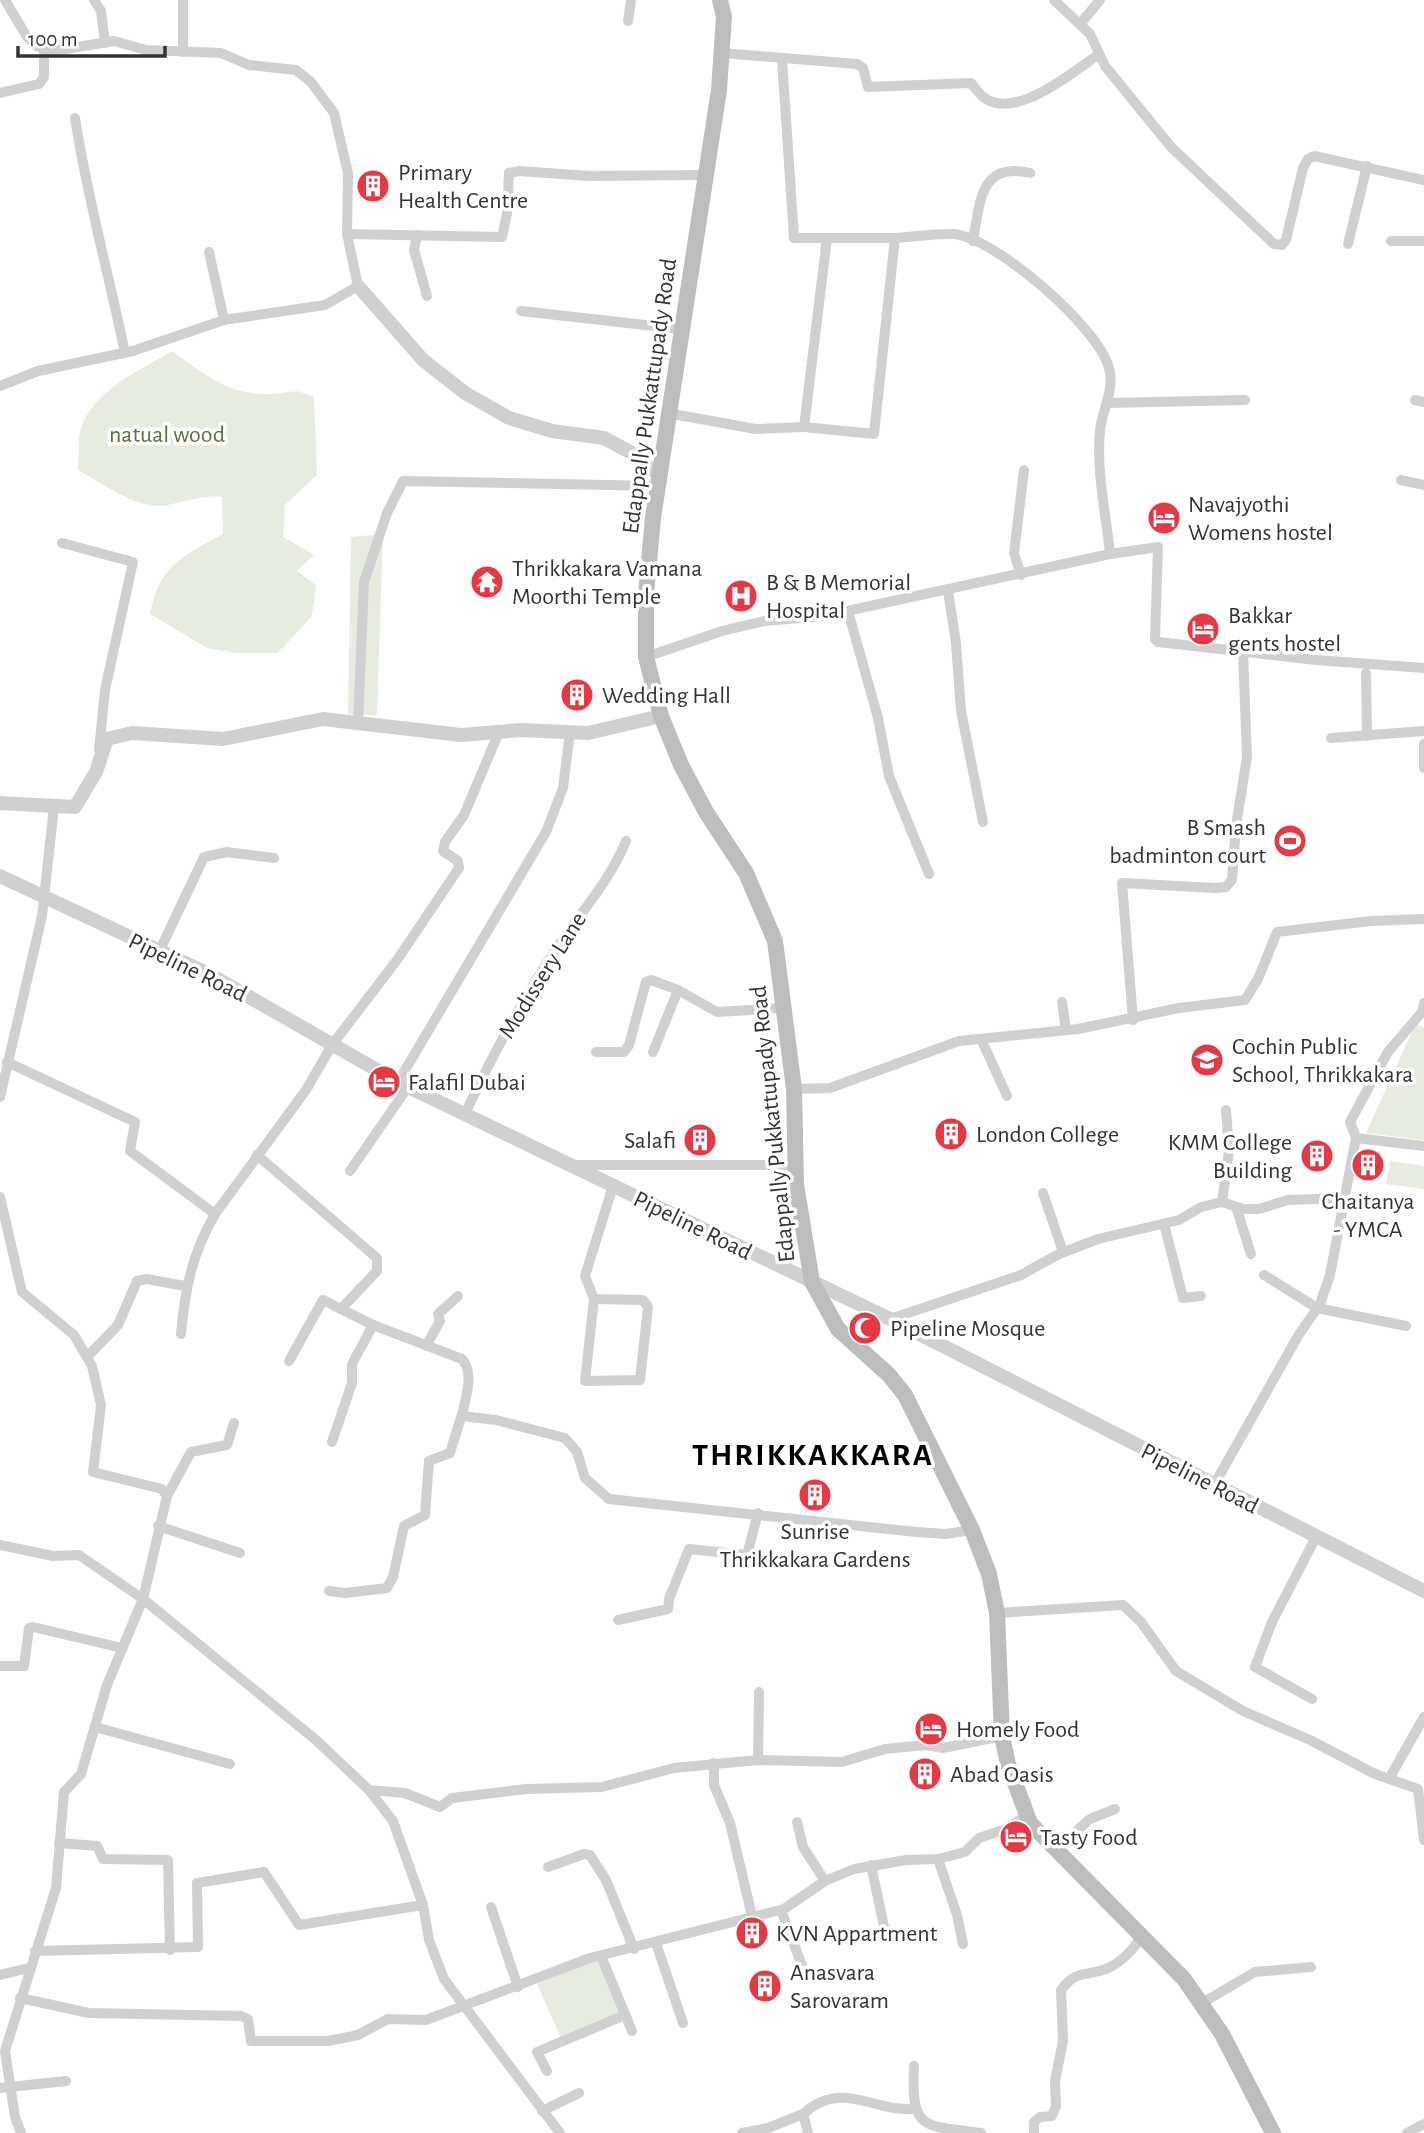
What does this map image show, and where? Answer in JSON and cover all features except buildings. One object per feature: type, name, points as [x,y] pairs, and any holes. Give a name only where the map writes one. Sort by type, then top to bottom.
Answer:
[{"type":"main road","name":"Edappally Pukkattupady Road","points":[[720,0],[724,17],[723,53],[667,413],[646,594],[646,656],[661,716],[692,789],[746,873],[771,928],[794,1090],[795,1164],[812,1282],[838,1329],[890,1375],[905,1395],[972,1530],[989,1574],[997,1613],[1002,1735],[1008,1764],[1030,1823],[1143,1934],[1202,2003],[1222,2034],[1273,2133]]},
{"type":"street","points":[[5,0],[27,37],[53,51],[114,41],[146,50],[221,53],[248,65],[296,70],[311,82],[334,113],[348,173],[346,234],[358,286],[423,360],[465,393],[509,418],[551,431],[604,438],[630,452],[658,480]]},
{"type":"street","points":[[94,0],[101,11],[105,43]]},
{"type":"street","points":[[183,0],[183,52]]},
{"type":"street","points":[[628,21],[631,0]]},
{"type":"street","points":[[1054,0],[1090,34],[1105,66],[1171,147],[1274,244],[1282,245],[1286,240],[1308,159],[1314,156],[1424,180]]},
{"type":"street","points":[[1081,23],[1100,0]]},
{"type":"street","points":[[0,93],[39,84],[44,77],[44,48]]},
{"type":"street","points":[[723,53],[782,60],[856,64],[863,68],[868,87],[971,83],[982,96],[1001,104],[1027,99],[1059,82],[1099,54]]},
{"type":"street","points":[[782,60],[794,238],[895,238],[956,234],[996,250],[1046,289],[1093,341],[1108,365],[1111,382],[1100,429],[1110,554]]},
{"type":"street","points":[[75,118],[87,189],[106,258],[125,354]]},
{"type":"street","points":[[1348,244],[1367,166]]},
{"type":"street","points":[[973,241],[981,198],[988,180],[1002,172],[1016,170],[1030,173]]},
{"type":"street","points":[[346,234],[502,237],[505,234],[508,214],[509,173],[513,172],[589,176],[705,175]]},
{"type":"street","points":[[417,235],[414,250],[428,296]]},
{"type":"street","points":[[804,427],[827,238]]},
{"type":"street","points":[[667,413],[756,429],[804,427],[874,434],[895,238]]},
{"type":"street","points":[[1391,241],[1424,241]]},
{"type":"street","points":[[209,251],[224,320]]},
{"type":"street","points":[[0,386],[37,371],[125,354],[224,320],[325,305],[358,286]]},
{"type":"street","points":[[521,311],[681,329]]},
{"type":"street","points":[[1107,403],[1245,400]]},
{"type":"street","points":[[1020,575],[1014,553],[1024,470]]},
{"type":"street","points":[[358,723],[364,582],[387,513],[403,481],[658,480]]},
{"type":"street","points":[[1401,480],[1424,485]]},
{"type":"street","points":[[62,543],[133,562],[105,690],[97,767]]},
{"type":"street","points":[[646,656],[712,634],[764,621],[848,611],[1110,554],[1158,547],[1155,639],[1158,642],[1424,668]]},
{"type":"street","points":[[948,591],[956,643],[961,711],[983,822]]},
{"type":"street","points":[[848,611],[878,718],[890,776],[929,874]]},
{"type":"street","points":[[1133,1020],[1122,883],[1216,888],[1226,887],[1232,880],[1236,826],[1247,757],[1243,651]]},
{"type":"street","points":[[1366,673],[1367,736]]},
{"type":"street","points":[[0,803],[75,807],[97,767],[107,738],[132,733],[223,739],[323,719],[461,736],[499,732],[588,733],[661,716]]},
{"type":"street","points":[[1331,738],[1424,731]]},
{"type":"street","points":[[181,1334],[185,1286],[205,1232],[215,1214],[306,1090],[332,1045],[397,960],[459,868],[458,862],[443,851],[445,842],[464,815],[499,732]]},
{"type":"street","points":[[350,1171],[403,1085],[546,832],[563,788],[570,732]]},
{"type":"street","points":[[1424,744],[1424,768]]},
{"type":"street","points":[[0,1097],[28,986],[45,899],[54,807]]},
{"type":"street","name":"Modissery Lane","points":[[465,1114],[522,1002],[590,900],[607,880],[626,841]]},
{"type":"street","points":[[159,952],[204,857],[227,852],[274,858]]},
{"type":"street","name":"Pipeline Road","points":[[0,876],[209,974],[403,1085],[890,1319],[1424,1591]]},
{"type":"street","points":[[794,1090],[830,1088],[959,1041],[982,1041],[1066,1030],[1133,1020],[1179,1008],[1245,1000],[1258,979],[1277,932],[1371,921],[1424,919]]},
{"type":"street","points":[[596,1052],[624,1052],[629,1045],[646,982],[651,980],[678,990],[717,1012],[784,1008]]},
{"type":"street","points":[[653,1052],[678,990]]},
{"type":"street","points":[[1062,1002],[1066,1030]]},
{"type":"street","points":[[1214,1485],[1298,1336],[1317,1308],[1330,1275],[1356,1138],[1350,1122],[1388,1052],[1422,1012],[1424,1003]]},
{"type":"street","points":[[982,1041],[1007,1096]]},
{"type":"street","points":[[7,1062],[135,1122],[130,1151],[215,1214]]},
{"type":"street","points":[[1222,1202],[1229,1150],[1226,1110]]},
{"type":"street","points":[[1356,1138],[1424,1146]]},
{"type":"street","points":[[257,1155],[377,1258],[377,1271],[341,1309]]},
{"type":"street","points":[[569,1165],[795,1164]]},
{"type":"street","points":[[594,1299],[643,1300],[648,1307],[640,1380],[585,1381],[594,1299],[585,1276],[613,1186]]},
{"type":"street","points":[[1043,1193],[1063,1252]]},
{"type":"street","points":[[0,1197],[22,1292],[74,1335],[87,1357],[101,1405],[93,1472],[162,1489],[167,1496]]},
{"type":"street","points":[[890,1319],[1021,1275],[1063,1252],[1098,1239],[1179,1220],[1201,1207],[1222,1202],[1236,1207],[1259,1209],[1288,1200],[1344,1199]]},
{"type":"street","points":[[1236,1207],[1251,1254]]},
{"type":"street","points":[[1164,1224],[1183,1298],[1201,1296]]},
{"type":"street","points":[[1264,1275],[1317,1308],[1406,1325]]},
{"type":"street","points":[[87,1357],[118,1325],[137,1281],[147,1279],[185,1286]]},
{"type":"street","points":[[426,1346],[440,1321],[438,1314],[458,1296]]},
{"type":"street","points":[[289,1361],[323,1300],[373,1325],[467,1364],[469,1377],[450,1454],[429,1461],[425,1515],[404,1526],[393,1577],[387,1588],[345,1593],[329,1591]]},
{"type":"street","points":[[332,1442],[352,1383],[352,1364],[373,1325]]},
{"type":"street","points":[[462,1414],[565,1438],[577,1452],[585,1478],[608,1499],[916,1532],[946,1534],[972,1530]]},
{"type":"street","points":[[21,2133],[5,2087],[5,2036],[56,1888],[64,1792],[81,1773],[122,1648],[143,1599],[167,1496],[191,1451],[227,1445],[234,1423]]},
{"type":"street","points":[[618,1620],[668,1609],[669,1599],[690,1549],[747,1555],[758,1513]]},
{"type":"street","points":[[158,1526],[240,1553]]},
{"type":"street","points":[[1312,1699],[1255,1667],[1272,1622],[1316,1537]]},
{"type":"street","points":[[0,1545],[53,1556],[79,1555],[143,1599],[316,1740],[369,1790],[393,1821],[423,1905],[429,1940],[444,1979],[463,2008],[560,2133]]},
{"type":"street","points":[[997,1613],[1123,1605],[1141,1622],[1176,1671],[1243,1712],[1310,1740],[1388,1779],[1421,1791],[1424,1840]]},
{"type":"street","points":[[0,1666],[24,1667],[29,1628],[33,1627],[122,1648]]},
{"type":"street","points":[[758,1760],[759,1692]]},
{"type":"street","points":[[1388,1779],[1424,1717]]},
{"type":"street","points":[[95,1727],[230,1764]]},
{"type":"street","points":[[369,1790],[405,1793],[440,1807],[452,1798],[526,1789],[602,1787],[674,1768],[758,1760],[842,1762],[885,1749],[925,1745],[943,1748],[1002,1735]]},
{"type":"street","points":[[714,1763],[714,1785],[730,1823],[752,1916]]},
{"type":"street","points":[[64,1792],[80,1793]]},
{"type":"street","points":[[1057,1847],[1090,1819],[1115,1809]]},
{"type":"street","points":[[20,1998],[89,2012],[241,2016],[248,2020],[251,2041],[328,2041],[358,2035],[388,2019],[426,2020],[601,1956],[781,1910],[825,1881],[871,1865],[938,1859],[965,1852],[979,1838],[1006,1829],[1027,1815]]},
{"type":"street","points":[[797,1822],[803,1847],[825,1881]]},
{"type":"street","points":[[59,1843],[97,1846],[103,1859],[168,1860],[170,1950]]},
{"type":"street","points":[[548,1867],[584,1854],[590,1855],[606,1880],[634,1949]]},
{"type":"street","points":[[938,1859],[957,1915],[963,1944]]},
{"type":"street","points":[[871,1865],[886,1936]]},
{"type":"street","points":[[35,1951],[170,1950],[198,1947],[197,1883],[264,1872],[299,1925],[423,1905]]},
{"type":"street","points":[[491,1907],[518,1987]]},
{"type":"street","points":[[781,1910],[806,1976]]},
{"type":"street","points":[[1034,2133],[1034,2122],[1040,2117],[1052,2116],[1056,2106],[1055,2081],[1063,2041],[1061,1990],[1076,1974],[1106,1969],[1119,1961],[1143,1934]]},
{"type":"street","points":[[656,1943],[683,2023]]},
{"type":"street","points":[[601,1956],[632,2031]]},
{"type":"street","points":[[1202,2003],[1255,1972],[1311,1967]]},
{"type":"street","points":[[0,1975],[29,1968]]},
{"type":"street","points":[[547,2071],[537,2052],[625,2015]]},
{"type":"street","points":[[914,2066],[914,2109],[919,2117],[931,2126],[981,2133]]},
{"type":"street","points":[[5,2087],[66,2081]]},
{"type":"street","points":[[542,2111],[579,2093]]},
{"type":"street","points":[[742,2133],[768,2128],[831,2099],[848,2096],[901,2110],[914,2109]]},
{"type":"street","points":[[803,2114],[808,2133]]},
{"type":"street","points":[[1407,2133],[1424,2124]]},
{"type":"green space","name":"natual wood","points":[[172,351],[218,382],[242,391],[272,394],[296,391],[314,397],[317,475],[285,505],[283,537],[314,555],[297,571],[316,585],[312,616],[278,653],[236,653],[207,648],[150,614],[159,584],[174,564],[223,534],[222,497],[157,506],[145,504],[122,495],[78,470],[80,432],[94,405],[118,383]]},
{"type":"green space","points":[[383,534],[377,715],[348,714],[351,537]]},
{"type":"green space","points":[[1415,1025],[1424,1027],[1424,1140],[1366,1133]]},
{"type":"green space","points":[[1390,1161],[1424,1166],[1424,1189],[1386,1184]]},
{"type":"green space","points":[[599,1958],[621,2014],[561,2038],[537,1984]]},
{"type":"place","name":"Primary Health Centre","points":[[373,186]]},
{"type":"place","name":"Navajyothi Womens hostel","points":[[1164,518]]},
{"type":"place","name":"Thrikkakara Vamana Moorthi Temple","points":[[487,582]]},
{"type":"place","name":"B & B Memorial Hospital","points":[[741,596]]},
{"type":"place","name":"Bakkar gents hostel","points":[[1203,629]]},
{"type":"place","name":"Wedding Hall","points":[[577,695]]},
{"type":"place","name":"B Smash badminton court","points":[[1290,841]]},
{"type":"place","name":"Cochin Public School, Thrikkakara","points":[[1207,1060]]},
{"type":"place","name":"Falafil Dubai","points":[[384,1082]]},
{"type":"place","name":"London College","points":[[951,1134]]},
{"type":"place","name":"Salafi","points":[[700,1140]]},
{"type":"place","name":"KMM College Building","points":[[1317,1156]]},
{"type":"place","name":"Chaitanya - YMCA","points":[[1368,1165]]},
{"type":"place","name":"Pipeline Mosque","points":[[865,1328]]},
{"type":"place","name":"Sunrise Thrikkakara Gardens","points":[[815,1495]]},
{"type":"place","name":"Homely Food","points":[[931,1729]]},
{"type":"place","name":"Abad Oasis","points":[[925,1774]]},
{"type":"place","name":"Tasty Food","points":[[1016,1837]]},
{"type":"place","name":"KVN Appartment","points":[[752,1933]]},
{"type":"place","name":"Anasvara Sarovaram","points":[[765,1986]]},
{"type":"district","name":"THRIKKAKKARA","points":[[813,1454]]}]
